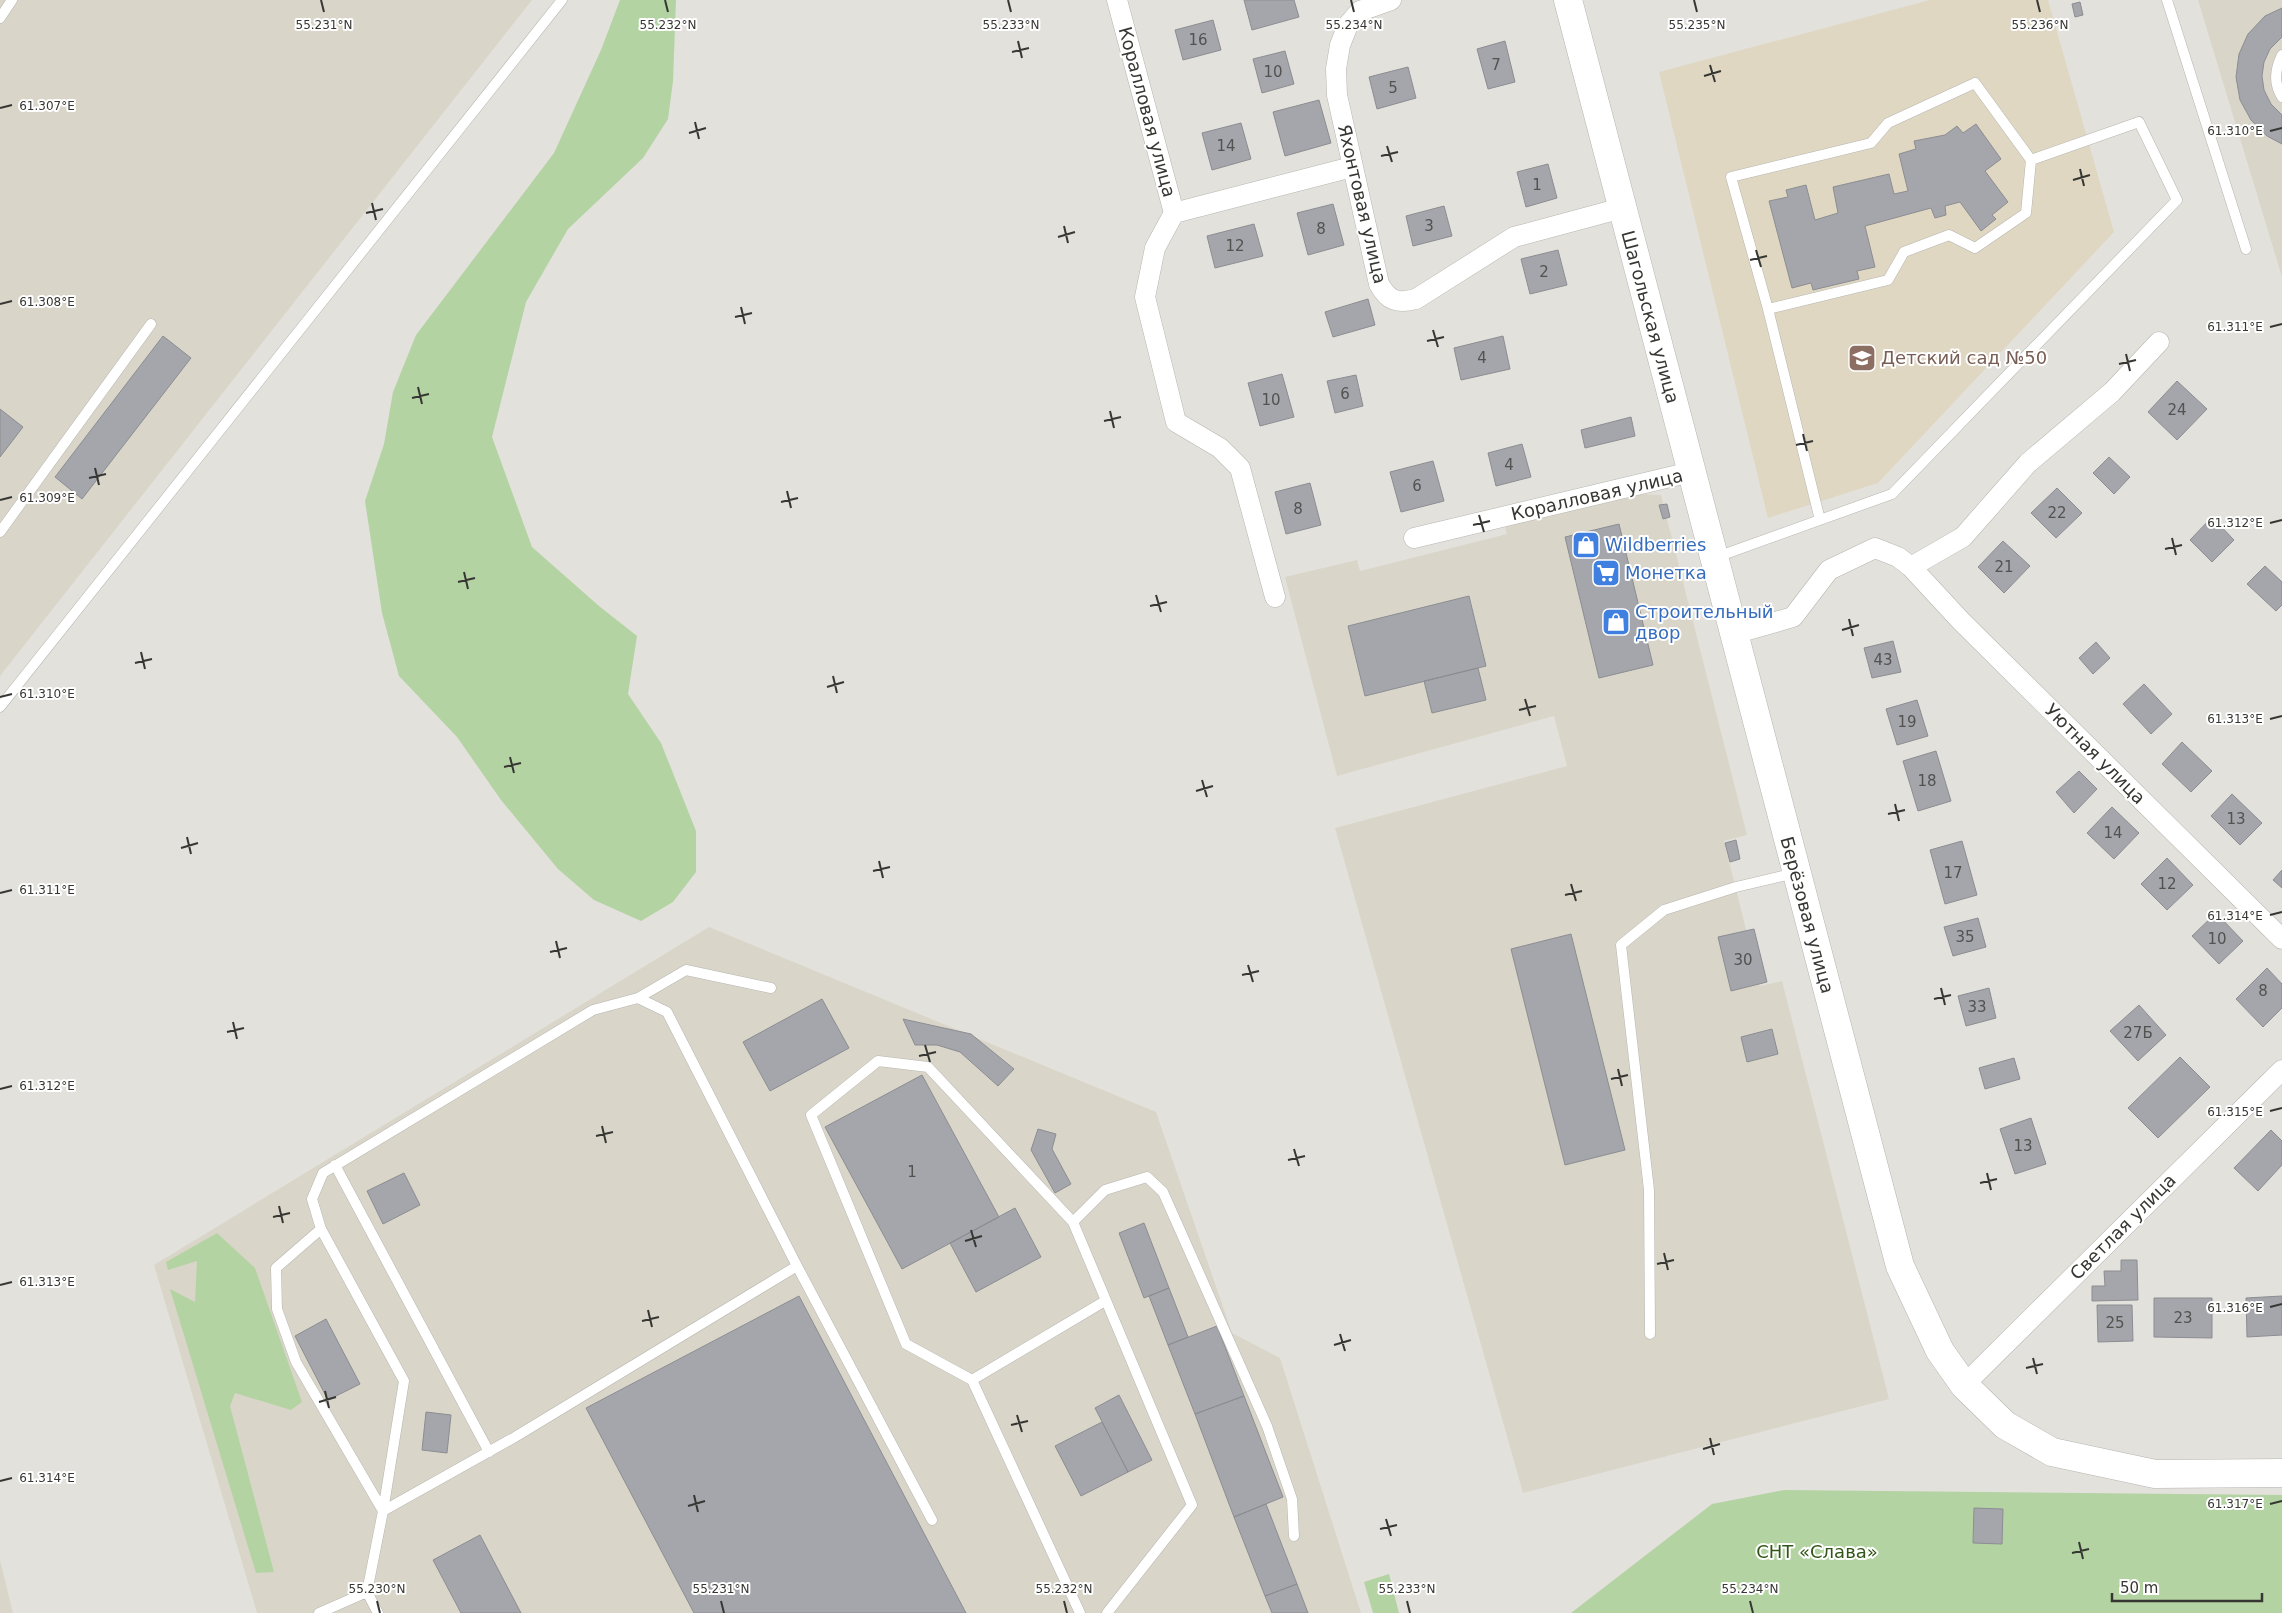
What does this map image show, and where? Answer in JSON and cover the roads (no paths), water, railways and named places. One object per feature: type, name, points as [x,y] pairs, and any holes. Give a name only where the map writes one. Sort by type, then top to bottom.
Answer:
[{"type":"main road","name":"Шагольская улица","points":[[1568,0],[1734,634]]},
{"type":"main road","name":"Берёзовая улица","points":[[1734,634],[1900,1266],[1940,1350],[1964,1385],[2005,1425],[2052,1452],[2155,1474],[2282,1473]]},
{"type":"street","name":"Коралловая улица","points":[[1117,0],[1174,213],[1155,248],[1145,298],[1165,383],[1176,422],[1220,448],[1240,468],[1274,598]]},
{"type":"street","name":"Яхонтовая улица","points":[[1391,0],[1360,11],[1348,25],[1340,45],[1336,69],[1337,95],[1352,167],[1379,284],[1384,294],[1393,301],[1404,302],[1416,299],[1514,237],[1622,208]]},
{"type":"street","points":[[1174,213],[1352,167]]},
{"type":"street","points":[[1734,634],[1793,617],[1829,570],[1875,548],[1898,556],[1911,567],[1963,537],[2028,463],[2112,392],[2159,342]]},
{"type":"street","name":"Коралловая улица","points":[[1414,538],[1691,472]]},
{"type":"street","name":"Уютная улица","points":[[1911,567],[1961,621],[2282,939]]},
{"type":"street","name":"Светлая улица","points":[[1964,1385],[2282,1070]]},
{"type":"lane","points":[[0,18],[12,0]]},
{"type":"lane","points":[[0,707],[562,0]]},
{"type":"lane","points":[[2166,0],[2246,249]]},
{"type":"lane","points":[[2282,55],[2276,68],[2276,80],[2282,96]]},
{"type":"lane","points":[[1768,309],[1888,280],[1904,252],[1949,235],[1975,248],[2026,213],[2031,160],[1975,83],[1888,123],[1871,143],[1731,177],[1768,309],[1820,520]]},
{"type":"lane","points":[[1714,558],[1892,494],[2177,200],[2139,122],[2031,160]]},
{"type":"lane","points":[[0,532],[151,324]]},
{"type":"lane","points":[[1650,1334],[1649,1190],[1621,945],[1664,910],[1736,887],[1796,873]]},
{"type":"lane","points":[[378,1613],[367,1592],[383,1512],[404,1381],[321,1229],[312,1199],[324,1172],[593,1010],[638,998],[686,970],[771,988]]},
{"type":"lane","points":[[638,998],[667,1012],[797,1266],[932,1520]]},
{"type":"lane","points":[[1080,1613],[972,1380],[906,1344],[811,1115],[878,1061],[928,1067],[1073,1222],[1192,1504],[1107,1613]]},
{"type":"lane","points":[[336,1165],[489,1452]]},
{"type":"lane","points":[[1073,1222],[1105,1190],[1147,1177],[1163,1192],[1267,1426],[1292,1499],[1294,1536]]},
{"type":"lane","points":[[321,1229],[276,1268],[278,1309],[296,1362],[383,1512]]},
{"type":"lane","points":[[383,1512],[489,1452],[797,1266]]},
{"type":"lane","points":[[972,1380],[1105,1300]]},
{"type":"lane","points":[[319,1613],[367,1592]]},
{"type":"place","name":"Детский сад №50","points":[[1862,358]]},
{"type":"place","name":"Wildberries","points":[[1586,545]]},
{"type":"place","name":"Монетка","points":[[1606,573]]},
{"type":"place","name":"Строительный двор","points":[[1616,622]]},
{"type":"park label","name":"СНТ «Слава»","points":[[1817,1552]]}]
